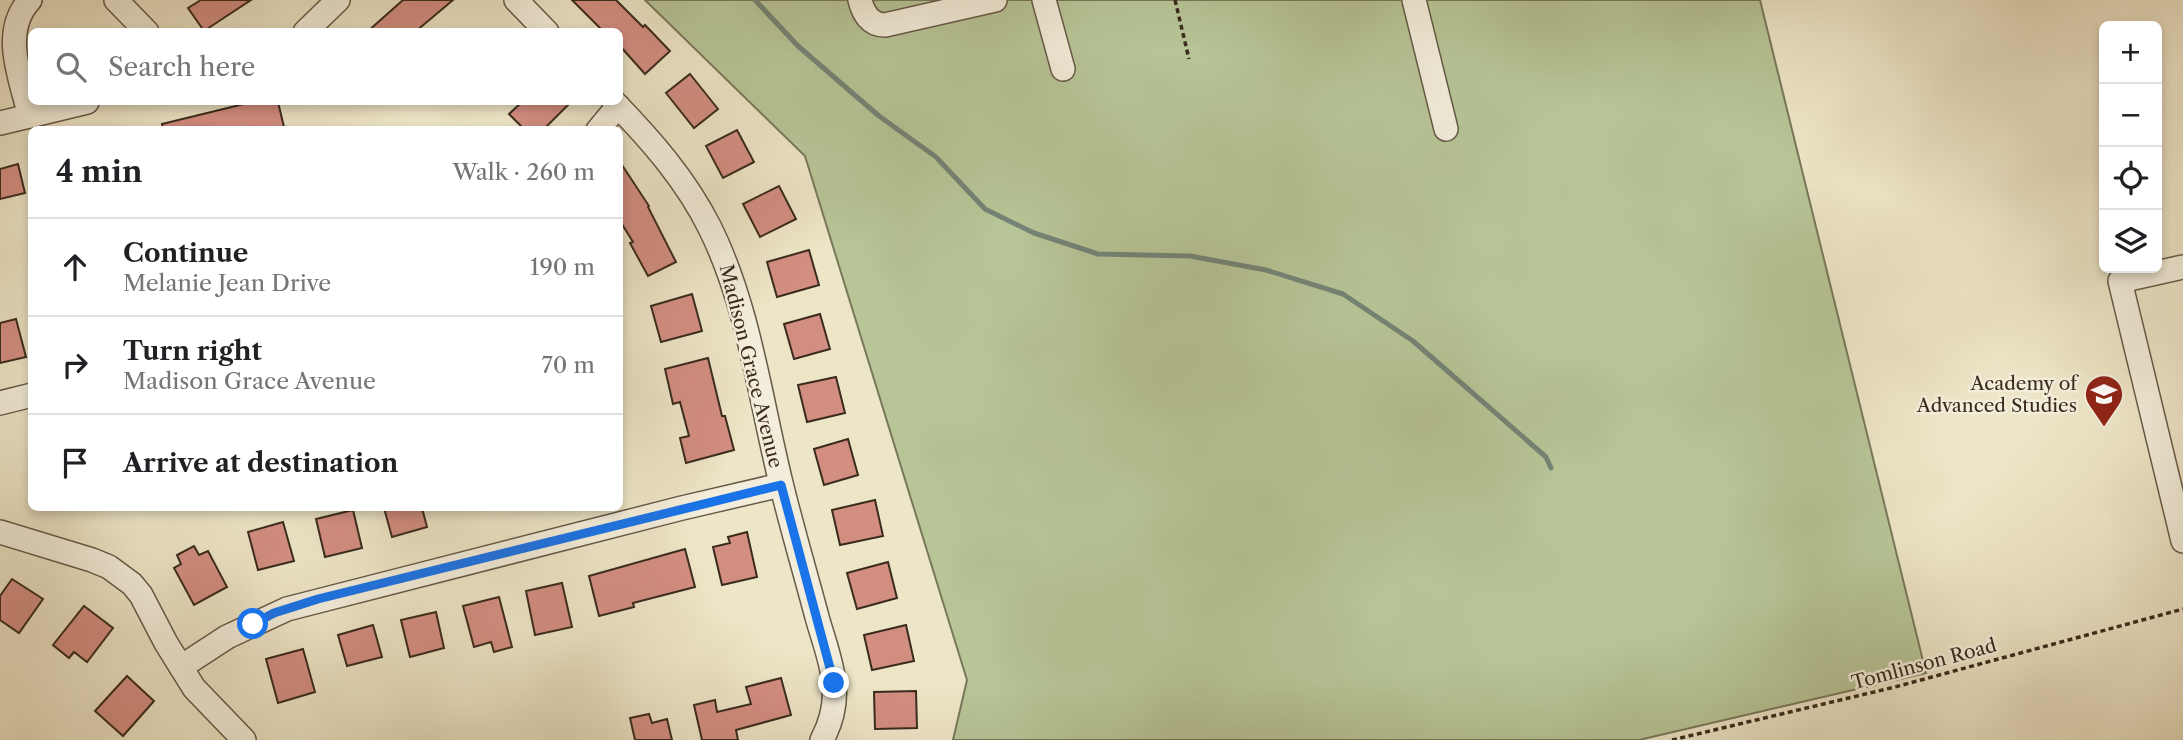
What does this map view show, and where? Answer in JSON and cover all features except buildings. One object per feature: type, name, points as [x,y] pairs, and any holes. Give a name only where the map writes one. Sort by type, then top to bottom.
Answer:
[{"type":"street","points":[[30,0],[17,20],[14,44],[30,116]]},
{"type":"street","points":[[117,0],[143,28]]},
{"type":"street","points":[[309,28],[338,0]]},
{"type":"street","points":[[516,0],[543,28]]},
{"type":"street","points":[[860,0],[867,16],[879,25],[995,0]]},
{"type":"street","points":[[1044,0],[1063,69]]},
{"type":"street","points":[[1414,0],[1446,129]]},
{"type":"street","points":[[0,123],[75,105]]},
{"type":"street","points":[[601,126],[615,105]]},
{"type":"street","name":"Madison Grace Avenue","points":[[617,105],[649,138],[678,175],[709,225],[741,313],[781,485],[834,683],[832,715],[822,740]]},
{"type":"street","points":[[2183,267],[2120,281],[2183,541]]},
{"type":"street","points":[[0,403],[28,397]]},
{"type":"street","points":[[181,667],[227,637],[287,609],[655,514],[781,485]]},
{"type":"street","points":[[0,532],[92,560],[121,575],[141,595],[194,688],[244,740]]},
{"type":"path","points":[[1175,0],[1189,59]]},
{"type":"path","name":"Tomlinson Road","points":[[1672,740],[1895,687],[2183,609]]},
{"type":"green space","points":[[645,0],[1760,0],[1926,673],[1639,740],[953,740],[967,680],[805,156]]},
{"type":"waterway","points":[[755,0],[798,46],[879,116],[936,157],[985,209],[1034,233],[1098,254],[1190,256],[1266,270],[1343,294],[1413,341],[1546,457],[1551,468]]},
{"type":"place","name":"Academy of Advanced Studies","points":[[2104,428]]},
{"type":"route","points":[[253,624],[274,613],[318,599],[781,485],[834,683]]}]
